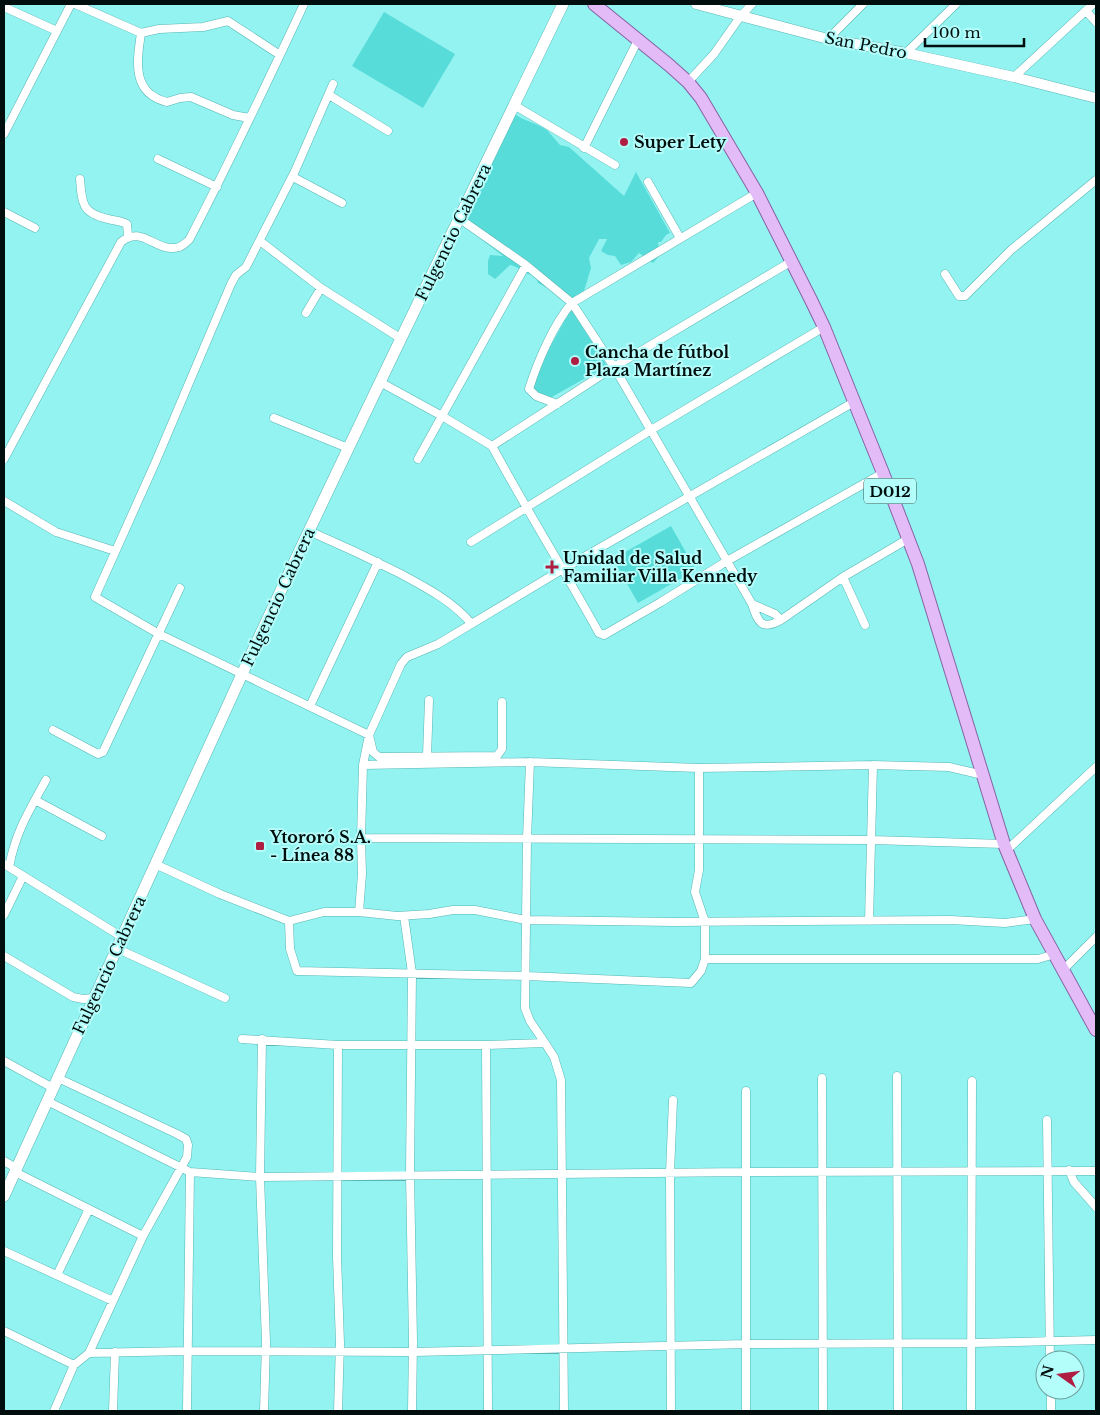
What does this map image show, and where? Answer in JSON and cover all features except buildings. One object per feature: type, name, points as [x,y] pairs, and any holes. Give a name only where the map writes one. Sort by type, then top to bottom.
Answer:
[{"type":"main road","name":"Fulgencio Cabrera","points":[[4,1196],[242,673],[400,338],[460,219],[563,4]]},
{"type":"main road","name":"D012","points":[[594,4],[670,65],[688,82],[713,117],[757,193],[792,261],[824,327],[884,473],[918,564],[1005,847],[1035,919],[1096,1030]]},
{"type":"street","points":[[4,134],[71,4]]},
{"type":"street","points":[[75,4],[141,32],[159,29],[203,27],[228,21],[280,55]]},
{"type":"street","points":[[4,459],[121,242],[128,236],[136,235],[168,248],[180,247],[189,240],[239,143],[249,118],[304,4]]},
{"type":"street","name":"San Pedro","points":[[696,4],[828,39],[906,53],[1014,77],[1096,98]]},
{"type":"street","points":[[688,82],[714,54],[740,17],[752,4]]},
{"type":"street","points":[[828,39],[863,4]]},
{"type":"street","points":[[906,53],[956,4]]},
{"type":"street","points":[[1014,77],[1093,4]]},
{"type":"street","points":[[4,7],[57,31]]},
{"type":"street","points":[[1086,11],[1096,22]]},
{"type":"street","points":[[141,32],[136,64],[140,82],[150,95],[167,102],[191,97],[233,115],[249,118]]},
{"type":"street","points":[[584,148],[638,40]]},
{"type":"street","points":[[333,84],[293,177],[246,267],[236,275],[231,284],[156,461],[95,597],[159,634],[369,735],[377,757],[499,756],[502,743],[502,702]]},
{"type":"street","points":[[329,95],[388,131]]},
{"type":"street","points":[[514,105],[615,165]]},
{"type":"street","points":[[158,159],[217,187]]},
{"type":"street","points":[[293,177],[342,203]]},
{"type":"street","points":[[80,180],[82,203],[89,212],[101,218],[120,220],[128,224],[128,236]]},
{"type":"street","points":[[945,274],[959,296],[965,296],[1010,250],[1096,180]]},
{"type":"street","points":[[648,182],[680,238]]},
{"type":"street","points":[[558,404],[536,396],[530,391],[530,387],[556,327],[564,312],[572,303],[757,193]]},
{"type":"street","points":[[4,212],[35,228]]},
{"type":"street","points":[[460,219],[526,265],[572,303],[614,367],[762,624],[773,624],[781,620],[843,577],[908,539]]},
{"type":"street","points":[[260,241],[321,288],[400,338]]},
{"type":"street","points":[[492,446],[614,367],[792,261]]},
{"type":"street","points":[[418,459],[526,265]]},
{"type":"street","points":[[306,313],[321,288]]},
{"type":"street","points":[[471,542],[651,430],[824,327]]},
{"type":"street","points":[[380,382],[492,446],[525,508],[563,569],[599,633],[604,635],[727,561],[884,473]]},
{"type":"street","points":[[359,912],[362,874],[363,765],[369,735],[401,664],[407,657],[438,644],[563,569],[854,402]]},
{"type":"street","points":[[274,418],[348,448]]},
{"type":"street","points":[[4,501],[56,532],[115,551]]},
{"type":"street","points":[[309,531],[378,562],[434,592],[461,611],[471,623]]},
{"type":"street","points":[[310,706],[378,562]]},
{"type":"street","points":[[843,577],[865,625]]},
{"type":"street","points":[[53,730],[101,754],[180,588]]},
{"type":"street","points":[[752,604],[775,614],[781,620]]},
{"type":"street","points":[[428,756],[429,700]]},
{"type":"street","points":[[363,765],[530,762],[699,768],[873,765],[949,767],[983,775]]},
{"type":"street","points":[[530,762],[527,839],[526,1008],[530,1020],[554,1057],[561,1080],[564,1411]]},
{"type":"street","points":[[869,921],[873,765]]},
{"type":"street","points":[[361,838],[872,840],[1005,847],[1096,766]]},
{"type":"street","points":[[289,921],[290,949],[297,971],[526,976],[691,983],[701,971],[705,959],[705,922],[695,892],[699,870],[699,768]]},
{"type":"street","points":[[46,780],[18,830],[6,865],[122,937]]},
{"type":"street","points":[[35,800],[102,836]]},
{"type":"street","points":[[155,864],[220,894],[289,921],[324,912],[359,912],[404,916],[453,910],[475,910],[526,920],[705,922],[951,920],[1005,923],[1035,919]]},
{"type":"street","points":[[4,915],[23,876]]},
{"type":"street","points":[[404,916],[412,973],[410,1174],[412,1411]]},
{"type":"street","points":[[1063,970],[1096,936]]},
{"type":"street","points":[[118,948],[225,998]]},
{"type":"street","points":[[705,959],[1038,959],[1054,954]]},
{"type":"street","points":[[4,956],[73,997],[93,998]]},
{"type":"street","points":[[242,1039],[338,1045],[545,1043]]},
{"type":"street","points":[[262,1040],[260,1177],[266,1352],[264,1411]]},
{"type":"street","points":[[338,1045],[340,1351],[338,1411]]},
{"type":"street","points":[[486,1045],[488,1411]]},
{"type":"street","points":[[4,1061],[183,1137],[188,1145],[187,1157],[143,1236],[89,1353],[74,1365],[54,1411]]},
{"type":"street","points":[[897,1076],[898,1411]]},
{"type":"street","points":[[822,1078],[823,1411]]},
{"type":"street","points":[[971,1411],[972,1081]]},
{"type":"street","points":[[746,1091],[746,1411]]},
{"type":"street","points":[[671,1411],[670,1173],[673,1100]]},
{"type":"street","points":[[47,1101],[190,1172],[260,1177],[822,1171],[1096,1171]]},
{"type":"street","points":[[1047,1120],[1050,1350]]},
{"type":"street","points":[[4,1162],[89,1209],[143,1236]]},
{"type":"street","points":[[1069,1170],[1074,1182],[1096,1207]]},
{"type":"street","points":[[187,1411],[190,1172]]},
{"type":"street","points":[[57,1275],[89,1209]]},
{"type":"street","points":[[4,1251],[113,1301]]},
{"type":"street","points":[[4,1331],[74,1365]]},
{"type":"street","points":[[89,1353],[187,1351],[413,1352],[747,1344],[972,1343],[1096,1340]]},
{"type":"street","points":[[113,1411],[115,1352]]},
{"type":"shaded area","points":[[384,12],[455,54],[423,108],[352,66]]},
{"type":"shaded area","points":[[513,113],[547,130],[560,145],[569,147],[624,196],[636,172],[670,233],[661,242],[658,242],[660,255],[653,263],[639,253],[631,262],[621,265],[615,256],[601,251],[607,239],[599,239],[589,258],[591,268],[584,291],[567,304],[557,293],[538,283],[535,275],[527,274],[526,271],[514,266],[510,265],[495,279],[488,274],[490,255],[503,256],[481,239],[481,231],[464,216],[466,210],[472,206],[466,197]]},
{"type":"shaded area","points":[[571,309],[607,366],[550,398],[541,395],[533,388],[543,360]]},
{"type":"shaded area","points":[[671,526],[696,570],[638,603],[613,559]]},
{"type":"place","name":"Super Lety","points":[[624,142]]},
{"type":"place","name":"Cancha de fútbol Plaza Martínez","points":[[575,361]]},
{"type":"place","name":"Unidad de Salud Familiar Villa Kennedy","points":[[552,567]]},
{"type":"place","name":"Ytororó S.A. - Línea 88","points":[[260,846]]}]
